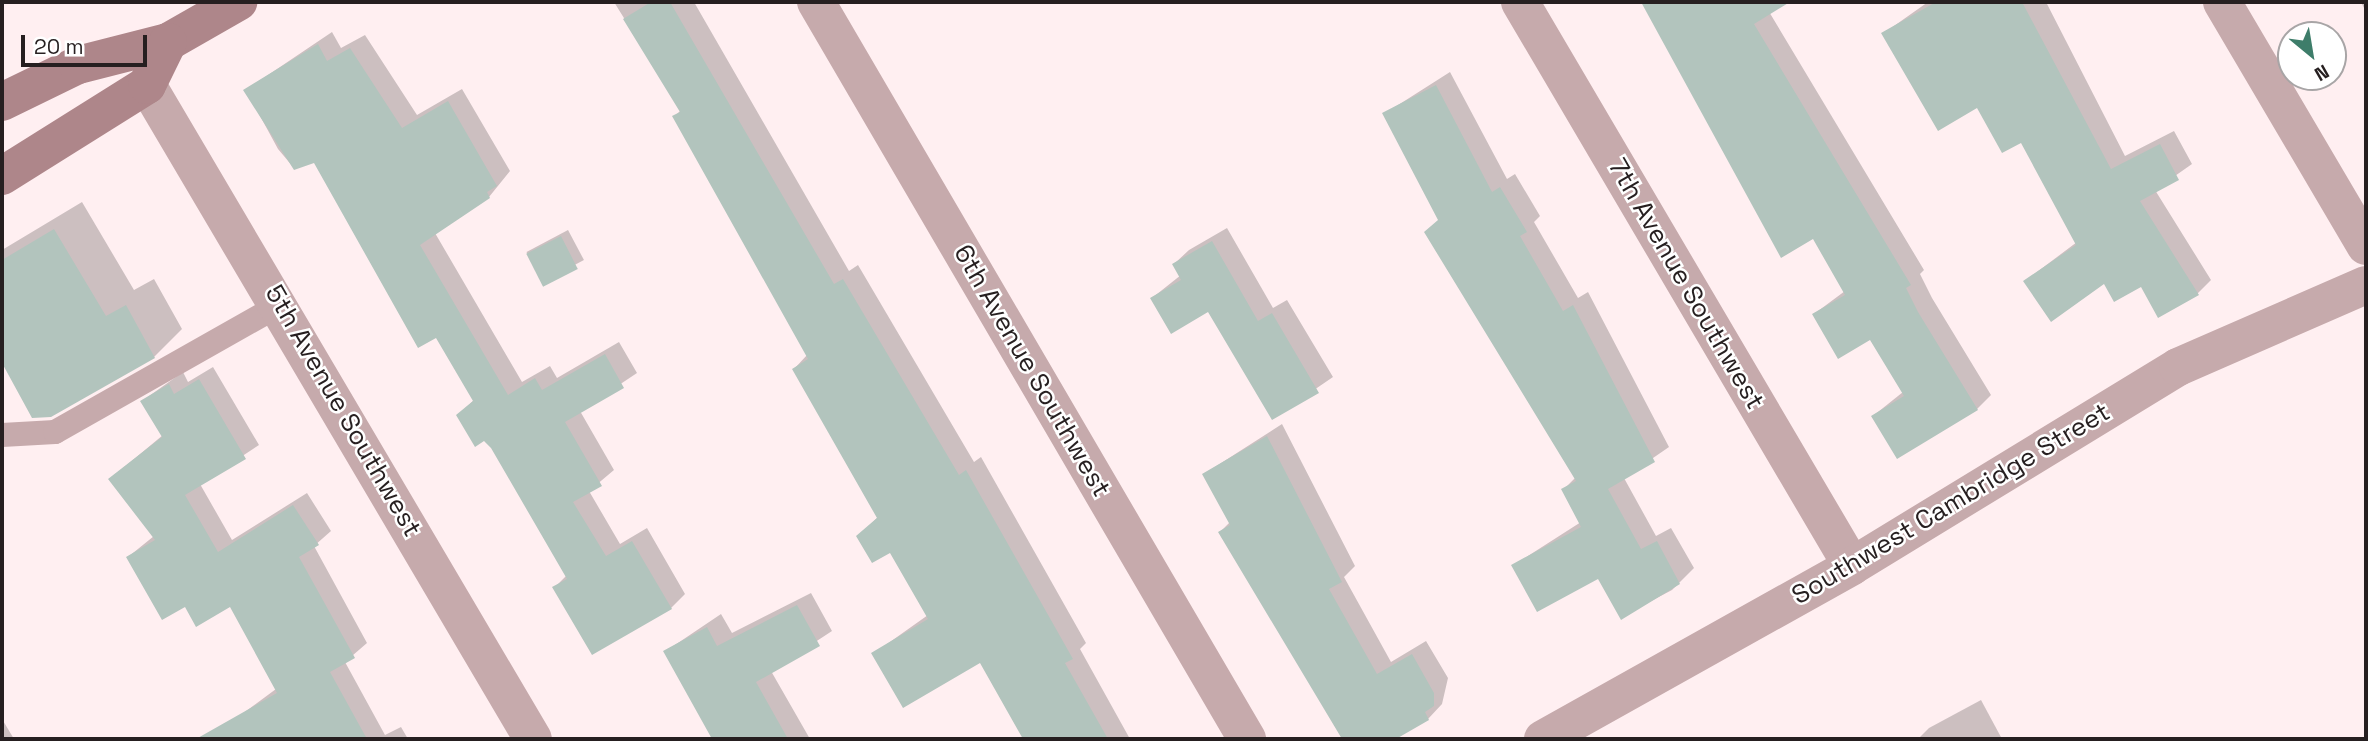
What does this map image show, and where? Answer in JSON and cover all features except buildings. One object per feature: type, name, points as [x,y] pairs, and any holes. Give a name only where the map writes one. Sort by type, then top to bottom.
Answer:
[{"type":"main road","points":[[2,102],[78,65],[168,41],[238,2]]},
{"type":"main road","points":[[2,176],[147,85],[168,41]]},
{"type":"street","name":"6th Avenue Southwest","points":[[816,2],[1247,739]]},
{"type":"street","name":"7th Avenue Southwest","points":[[1520,2],[1852,566]]},
{"type":"street","points":[[2222,2],[2366,246]]},
{"type":"street","name":"5th Avenue Southwest","points":[[147,85],[281,304],[533,739]]},
{"type":"street","name":"Southwest Cambridge Street","points":[[1543,739],[1852,566],[2178,367],[2366,285]]},
{"type":"lane","points":[[2,435],[55,432],[281,304]]}]
